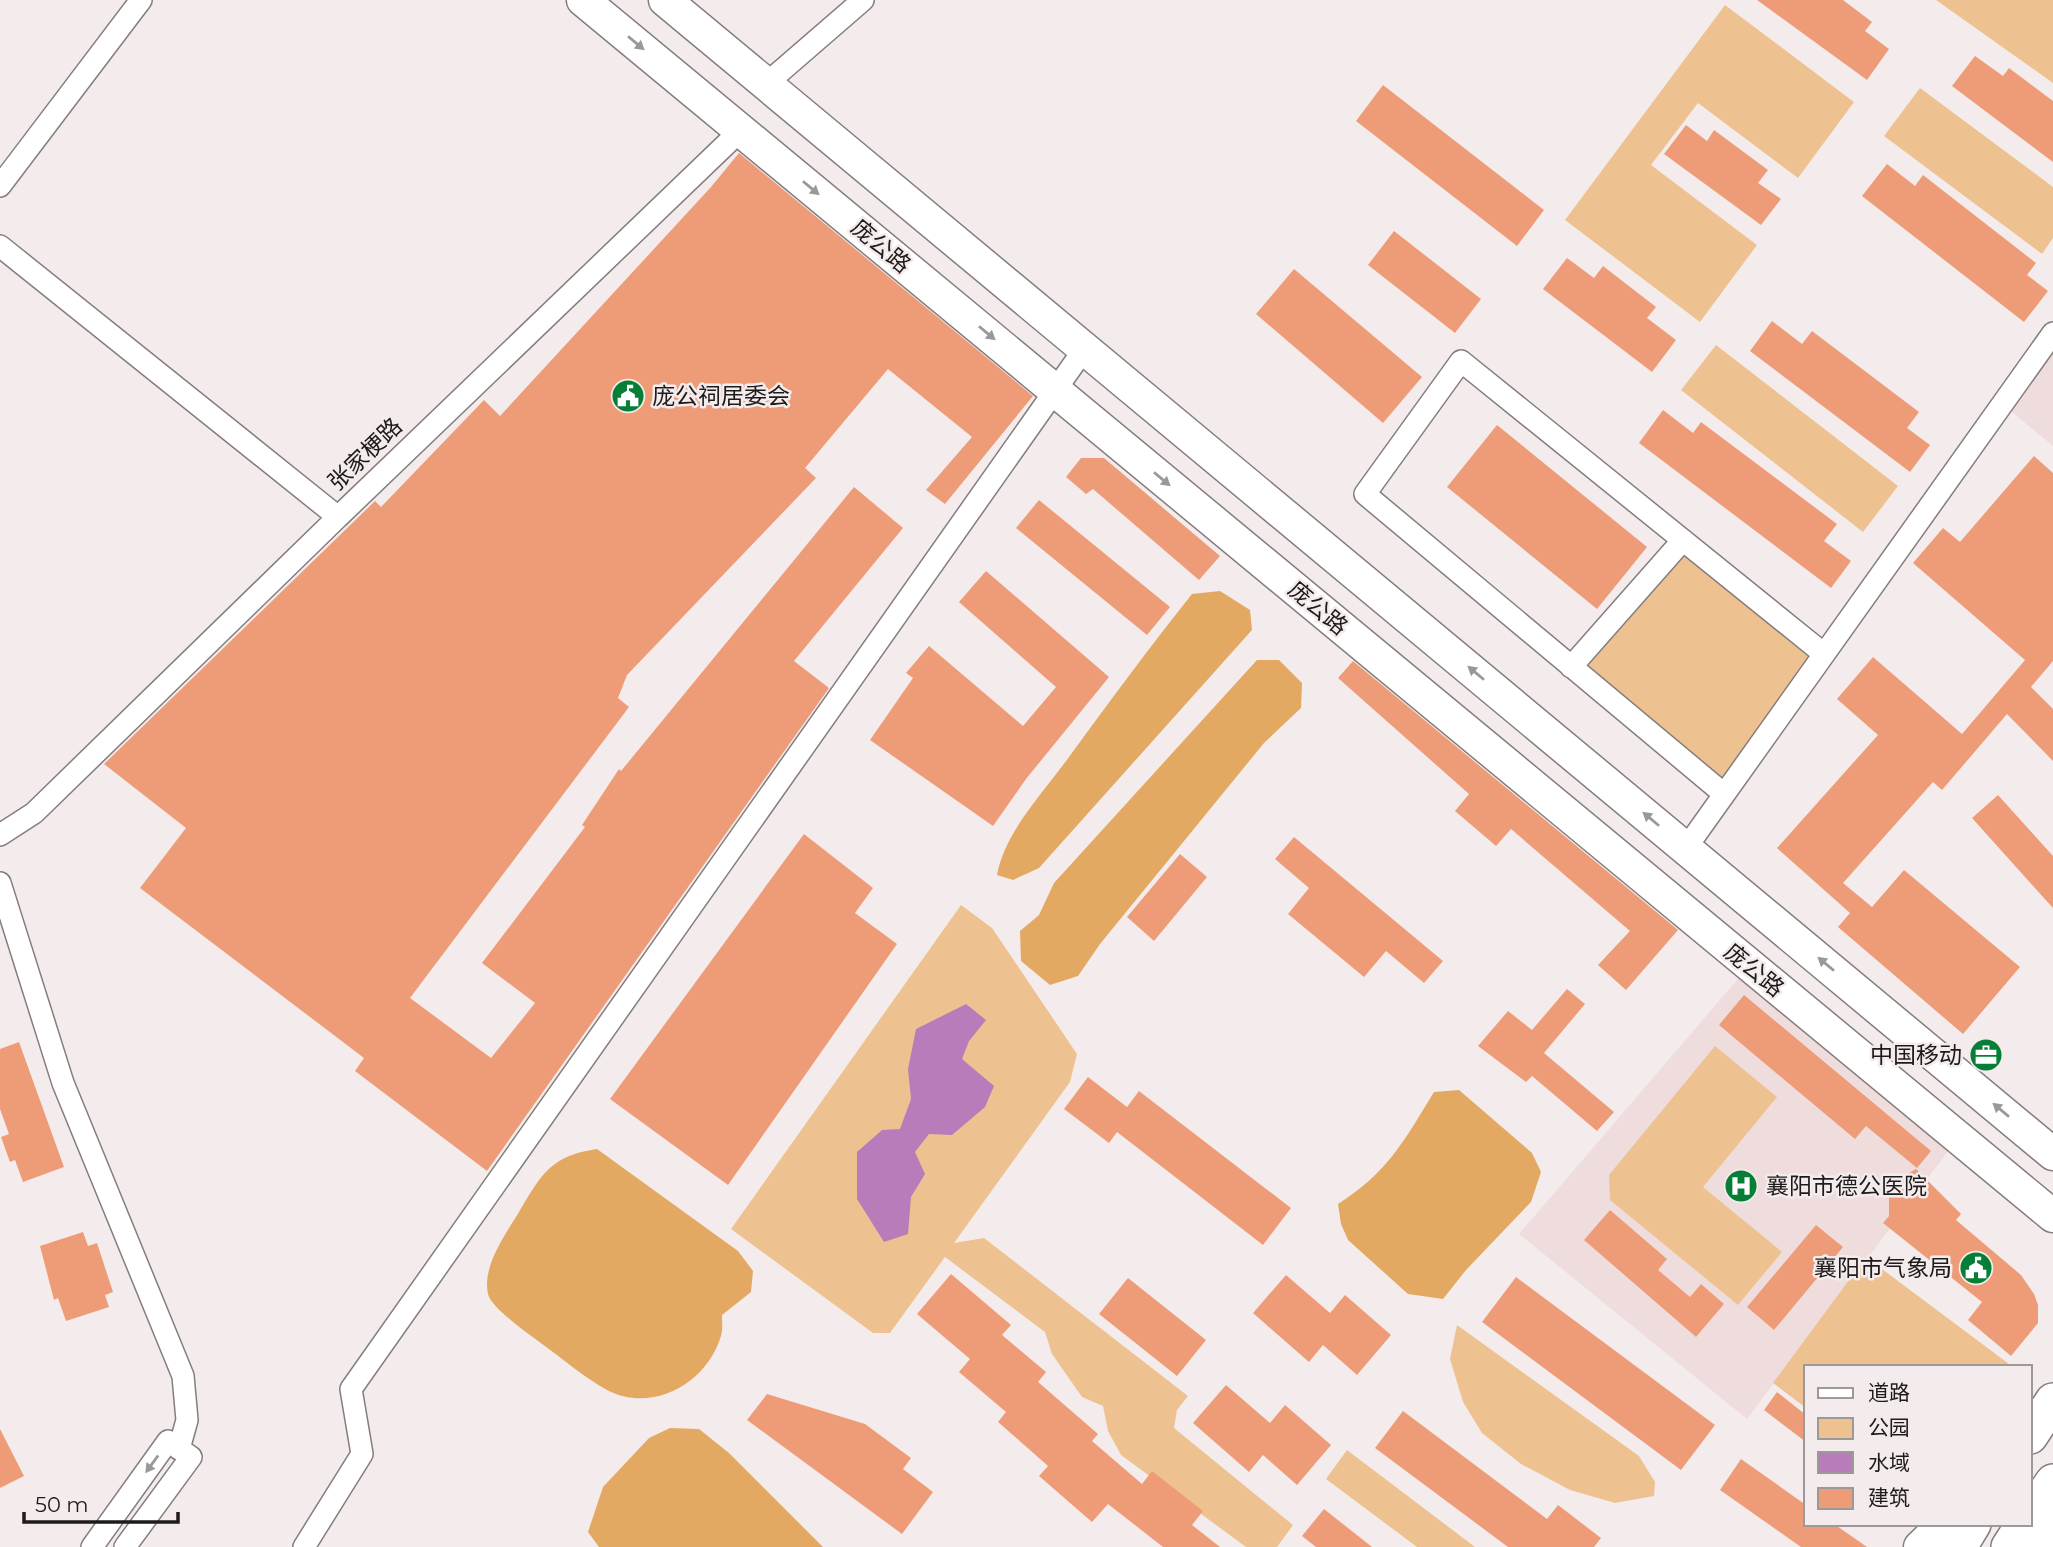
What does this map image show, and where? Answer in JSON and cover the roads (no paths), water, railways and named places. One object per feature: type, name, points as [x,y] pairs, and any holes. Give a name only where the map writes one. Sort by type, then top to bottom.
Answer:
[{"type":"main road","name":"庞公路","points":[[583,0],[2053,1216]]},
{"type":"main road","points":[[665,0],[2053,1154]]},
{"type":"main road","points":[[2032,1433],[2053,1401]]},
{"type":"main road","points":[[2032,1512],[2053,1482]]},
{"type":"main road","points":[[2041,1547],[2053,1489]]},
{"type":"main road","points":[[1920,1547],[1942,1526]]},
{"type":"main road","points":[[1959,1547],[1972,1526]]},
{"type":"main road","points":[[2009,1547],[2023,1526]]},
{"type":"street","points":[[0,186],[141,0]]},
{"type":"street","points":[[766,84],[863,0]]},
{"type":"street","name":"张家梗路","points":[[0,246],[338,517],[741,130]]},
{"type":"street","points":[[1686,848],[2053,333]]},
{"type":"street","points":[[304,1547],[362,1454],[351,1389],[1085,348]]},
{"type":"street","points":[[1724,794],[1365,494],[1461,361],[1824,654]]},
{"type":"street","points":[[0,835],[34,813],[338,517]]},
{"type":"street","points":[[1571,667],[1683,540]]},
{"type":"street","points":[[0,883],[63,1083],[183,1376],[187,1420],[179,1449]]},
{"type":"street","points":[[92,1547],[168,1441],[191,1457],[125,1547]]},
{"type":"water","points":[[966,1004],[986,1020],[969,1041],[962,1059],[994,1086],[985,1107],[952,1135],[929,1134],[915,1152],[925,1174],[911,1197],[908,1234],[884,1242],[857,1199],[857,1152],[882,1130],[900,1129],[911,1099],[908,1069],[916,1029]]},
{"type":"place","name":"庞公祠居委会","points":[[628,396]]},
{"type":"place","name":"中国移动","points":[[1986,1055]]},
{"type":"place","name":"襄阳市德公医院","points":[[1741,1186]]},
{"type":"place","name":"襄阳市气象局","points":[[1976,1268]]}]
